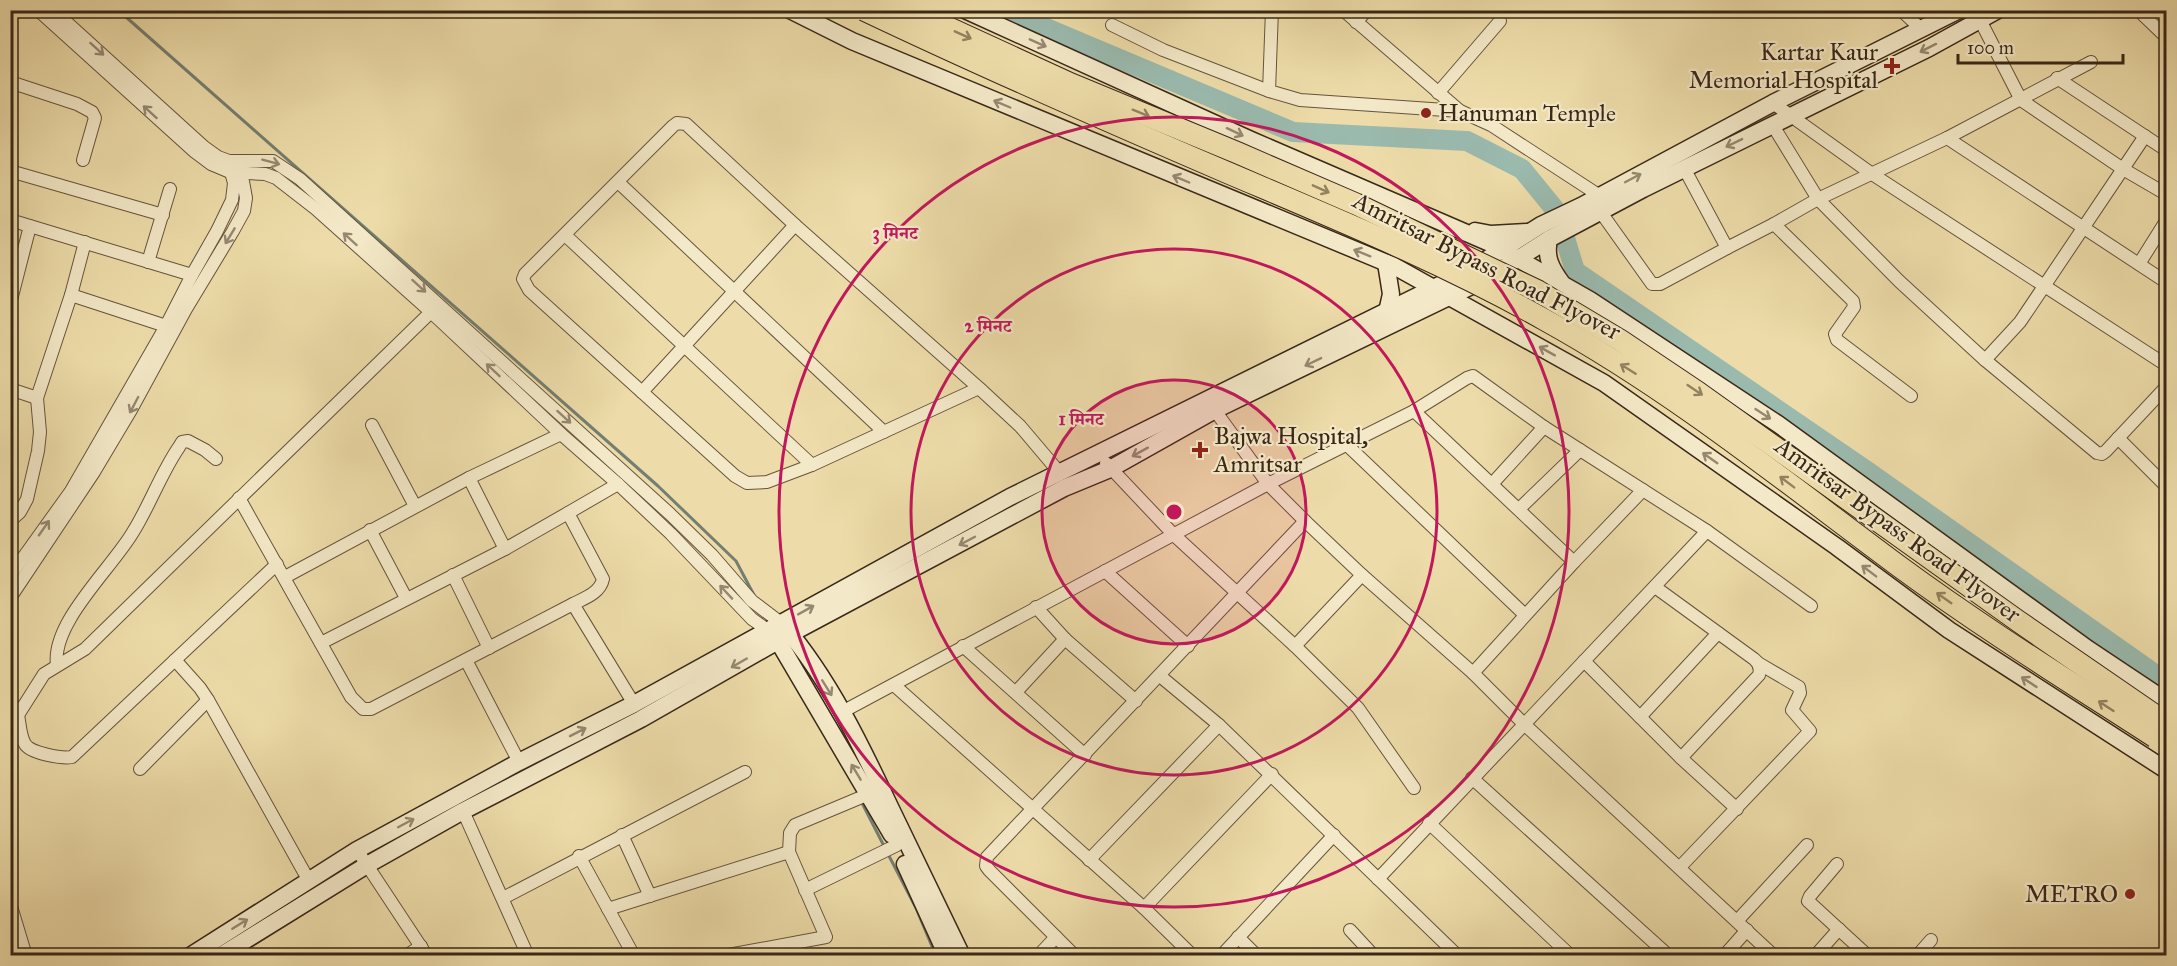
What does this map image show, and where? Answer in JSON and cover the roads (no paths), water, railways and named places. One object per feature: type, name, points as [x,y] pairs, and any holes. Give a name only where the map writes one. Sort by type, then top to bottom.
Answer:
[{"type":"highway","name":"Amritsar Bypass Road Flyover","points":[[864,10],[978,64],[1389,241],[1542,318],[1648,382],[1709,423],[1954,606],[2161,730]]},
{"type":"highway","name":"Amritsar Bypass Road Flyover","points":[[910,10],[1071,84],[1345,200],[1538,291],[1620,340],[1699,393],[2018,621],[2161,730]]},
{"type":"street","points":[[38,10],[211,164],[235,166],[276,177],[316,208],[618,484],[671,534],[752,619],[779,632],[888,826],[947,956]]},
{"type":"street","points":[[53,10],[204,147],[218,157],[235,166],[273,161],[300,179],[670,514],[712,555],[779,632],[842,712],[962,956]]},
{"type":"street","points":[[790,10],[852,41],[1386,263],[1433,288],[1604,383],[1837,547],[1949,630],[2166,770]]},
{"type":"street","points":[[965,10],[1251,140],[1457,228],[1503,249],[1561,282],[1778,424],[2071,637],[2166,701]]},
{"type":"street","points":[[1269,91],[1272,10]]},
{"type":"street","points":[[1343,10],[1460,111],[1491,126],[1593,208],[1652,284],[1660,284],[1818,199],[1947,138],[2091,62]]},
{"type":"street","points":[[1356,22],[1367,10]]},
{"type":"street","points":[[1901,10],[1921,29]]},
{"type":"street","points":[[190,956],[357,850],[519,762],[1064,488],[1110,469],[1211,405],[1470,270],[1503,249],[1544,233],[1593,208],[1773,103],[1959,10]]},
{"type":"street","points":[[1593,208],[1684,168],[1929,48],[1998,10]]},
{"type":"street","points":[[2138,10],[2166,37]]},
{"type":"street","points":[[1980,20],[2021,100],[2166,194]]},
{"type":"street","points":[[1438,93],[1500,21]]},
{"type":"street","points":[[1112,25],[1163,50],[1269,91],[1300,100],[1460,111]]},
{"type":"street","points":[[2057,78],[2166,150]]},
{"type":"street","points":[[10,82],[77,104],[92,112],[94,118],[83,160]]},
{"type":"street","points":[[1773,103],[1872,174],[2166,365]]},
{"type":"street","points":[[979,388],[812,465],[767,482],[747,483],[735,476],[642,392],[525,285],[523,279],[525,274],[673,126],[677,123],[686,124],[795,225],[979,388],[1020,426],[1059,472]]},
{"type":"street","points":[[1772,124],[1818,199],[1899,282],[1985,360],[2097,453],[2104,453],[2166,387]]},
{"type":"street","points":[[1985,360],[2020,322],[2145,136]]},
{"type":"street","points":[[1947,138],[2166,282]]},
{"type":"street","points":[[10,576],[71,491],[166,326],[229,208],[234,191],[235,166]]},
{"type":"street","points":[[10,598],[94,472],[244,211],[246,198],[235,166]]},
{"type":"street","points":[[1684,168],[1726,248]]},
{"type":"street","points":[[10,171],[163,215]]},
{"type":"street","points":[[618,182],[884,432]]},
{"type":"street","points":[[148,262],[170,189]]},
{"type":"street","points":[[10,220],[192,275]]},
{"type":"street","points":[[2139,264],[2166,221]]},
{"type":"street","points":[[1774,224],[1854,303],[1854,307],[1836,332],[1837,340],[1911,396]]},
{"type":"street","points":[[642,392],[795,225]]},
{"type":"street","points":[[10,304],[15,271],[30,226]]},
{"type":"street","points":[[1457,228],[1491,234],[1544,233]]},
{"type":"street","points":[[220,956],[367,865],[463,811],[641,719],[779,632],[1059,472],[1486,279],[1519,258],[1544,233]]},
{"type":"street","points":[[1544,233],[1549,263],[1561,282]]},
{"type":"street","points":[[565,235],[812,465]]},
{"type":"street","points":[[10,521],[20,512],[27,499],[35,471],[40,432],[37,398],[71,295],[85,242]]},
{"type":"street","points":[[1386,263],[1391,294],[1387,312]]},
{"type":"street","points":[[71,295],[166,326]]},
{"type":"street","points":[[277,564],[72,757],[64,758],[29,749],[24,743],[14,719],[39,680],[57,665],[96,640],[431,312]]},
{"type":"street","points":[[842,712],[1268,484],[1414,411],[1473,376],[1544,427],[1707,531],[1811,606]]},
{"type":"street","points":[[10,389],[37,398]]},
{"type":"street","points":[[1211,405],[1268,484],[1305,521],[1362,575],[1473,673],[1525,725],[1774,956]]},
{"type":"street","points":[[1414,411],[1574,562]]},
{"type":"street","points":[[372,425],[415,506]]},
{"type":"street","points":[[1492,484],[1544,427]]},
{"type":"street","points":[[285,577],[469,478],[561,434]]},
{"type":"street","points":[[2118,438],[2166,486]]},
{"type":"street","points":[[57,665],[57,650],[68,621],[127,544],[182,442],[188,441],[216,459]]},
{"type":"street","points":[[1346,444],[1525,615]]},
{"type":"street","points":[[1519,509],[1580,450]]},
{"type":"street","points":[[1099,452],[1110,469],[1174,535],[1295,646],[1358,708],[1414,788]]},
{"type":"street","points":[[469,478],[505,549]]},
{"type":"street","points":[[321,643],[505,549],[618,484]]},
{"type":"street","points":[[1473,673],[1643,490]]},
{"type":"street","points":[[239,498],[351,697],[359,706],[366,709],[371,709],[594,593],[602,585],[603,579],[568,513]]},
{"type":"street","points":[[1075,956],[986,866],[987,857],[1305,521]]},
{"type":"street","points":[[370,530],[406,598]]},
{"type":"street","points":[[1378,879],[1707,531]]},
{"type":"street","points":[[1105,572],[1188,646]]},
{"type":"street","points":[[453,575],[489,648]]},
{"type":"street","points":[[1295,646],[1362,575]]},
{"type":"street","points":[[1655,588],[1758,663],[1799,687],[1800,693],[1792,710],[1811,730],[1680,867]]},
{"type":"street","points":[[573,603],[634,704]]},
{"type":"street","points":[[1036,607],[1065,639],[1136,701]]},
{"type":"street","points":[[1640,717],[1718,633]]},
{"type":"street","points":[[1016,693],[1065,639]]},
{"type":"street","points":[[963,646],[1085,755]]},
{"type":"street","points":[[175,660],[208,700],[309,880]]},
{"type":"street","points":[[466,660],[519,762]]},
{"type":"street","points":[[1584,661],[1681,758],[1737,809]]},
{"type":"street","points":[[1681,758],[1759,675],[1758,663]]},
{"type":"street","points":[[1160,676],[1220,724],[1458,956]]},
{"type":"street","points":[[894,685],[1144,908],[1193,956]]},
{"type":"street","points":[[140,769],[208,700]]},
{"type":"street","points":[[1089,860],[1220,724]]},
{"type":"street","points":[[503,898],[579,856],[745,772]]},
{"type":"street","points":[[1144,908],[1272,774]]},
{"type":"street","points":[[1472,778],[1669,956]]},
{"type":"street","points":[[723,956],[826,937],[789,852],[790,833],[795,825],[869,794]]},
{"type":"street","points":[[463,811],[528,956]]},
{"type":"street","points":[[1429,823],[1570,955]]},
{"type":"street","points":[[621,835],[650,896]]},
{"type":"street","points":[[1221,956],[1334,835]]},
{"type":"street","points":[[805,890],[897,845]]},
{"type":"street","points":[[1737,921],[1807,845]]},
{"type":"street","points":[[357,850],[424,951],[406,956]]},
{"type":"street","points":[[608,909],[789,852]]},
{"type":"street","points":[[579,856],[634,956]]},
{"type":"street","points":[[1837,864],[1808,901],[1868,956]]},
{"type":"street","points":[[10,903],[26,956]]},
{"type":"street","points":[[1815,956],[1839,929]]},
{"type":"street","points":[[1350,930],[1374,956]]},
{"type":"street","points":[[1724,956],[1747,930]]},
{"type":"street","points":[[1038,956],[1056,937]]},
{"type":"street","points":[[1238,937],[1257,956]]},
{"type":"street","points":[[1917,956],[1931,940]]},
{"type":"waterway","points":[[118,10],[658,486],[736,561],[754,595]]},
{"type":"waterway","points":[[1003,10],[1293,132],[1467,141],[1522,169],[1557,212],[1575,271],[1867,471],[2166,682]]},
{"type":"waterway","points":[[861,801],[885,848]]},
{"type":"waterway","points":[[888,854],[916,908],[936,956]]},
{"type":"place","name":"Kartar Kaur Memorial Hospital","points":[[1892,66]]},
{"type":"place","name":"Hanuman Temple","points":[[1426,113]]},
{"type":"place","name":"Bajwa Hospital, Amritsar","points":[[1200,450]]},
{"type":"place","name":"METRO","points":[[2130,894]]}]
